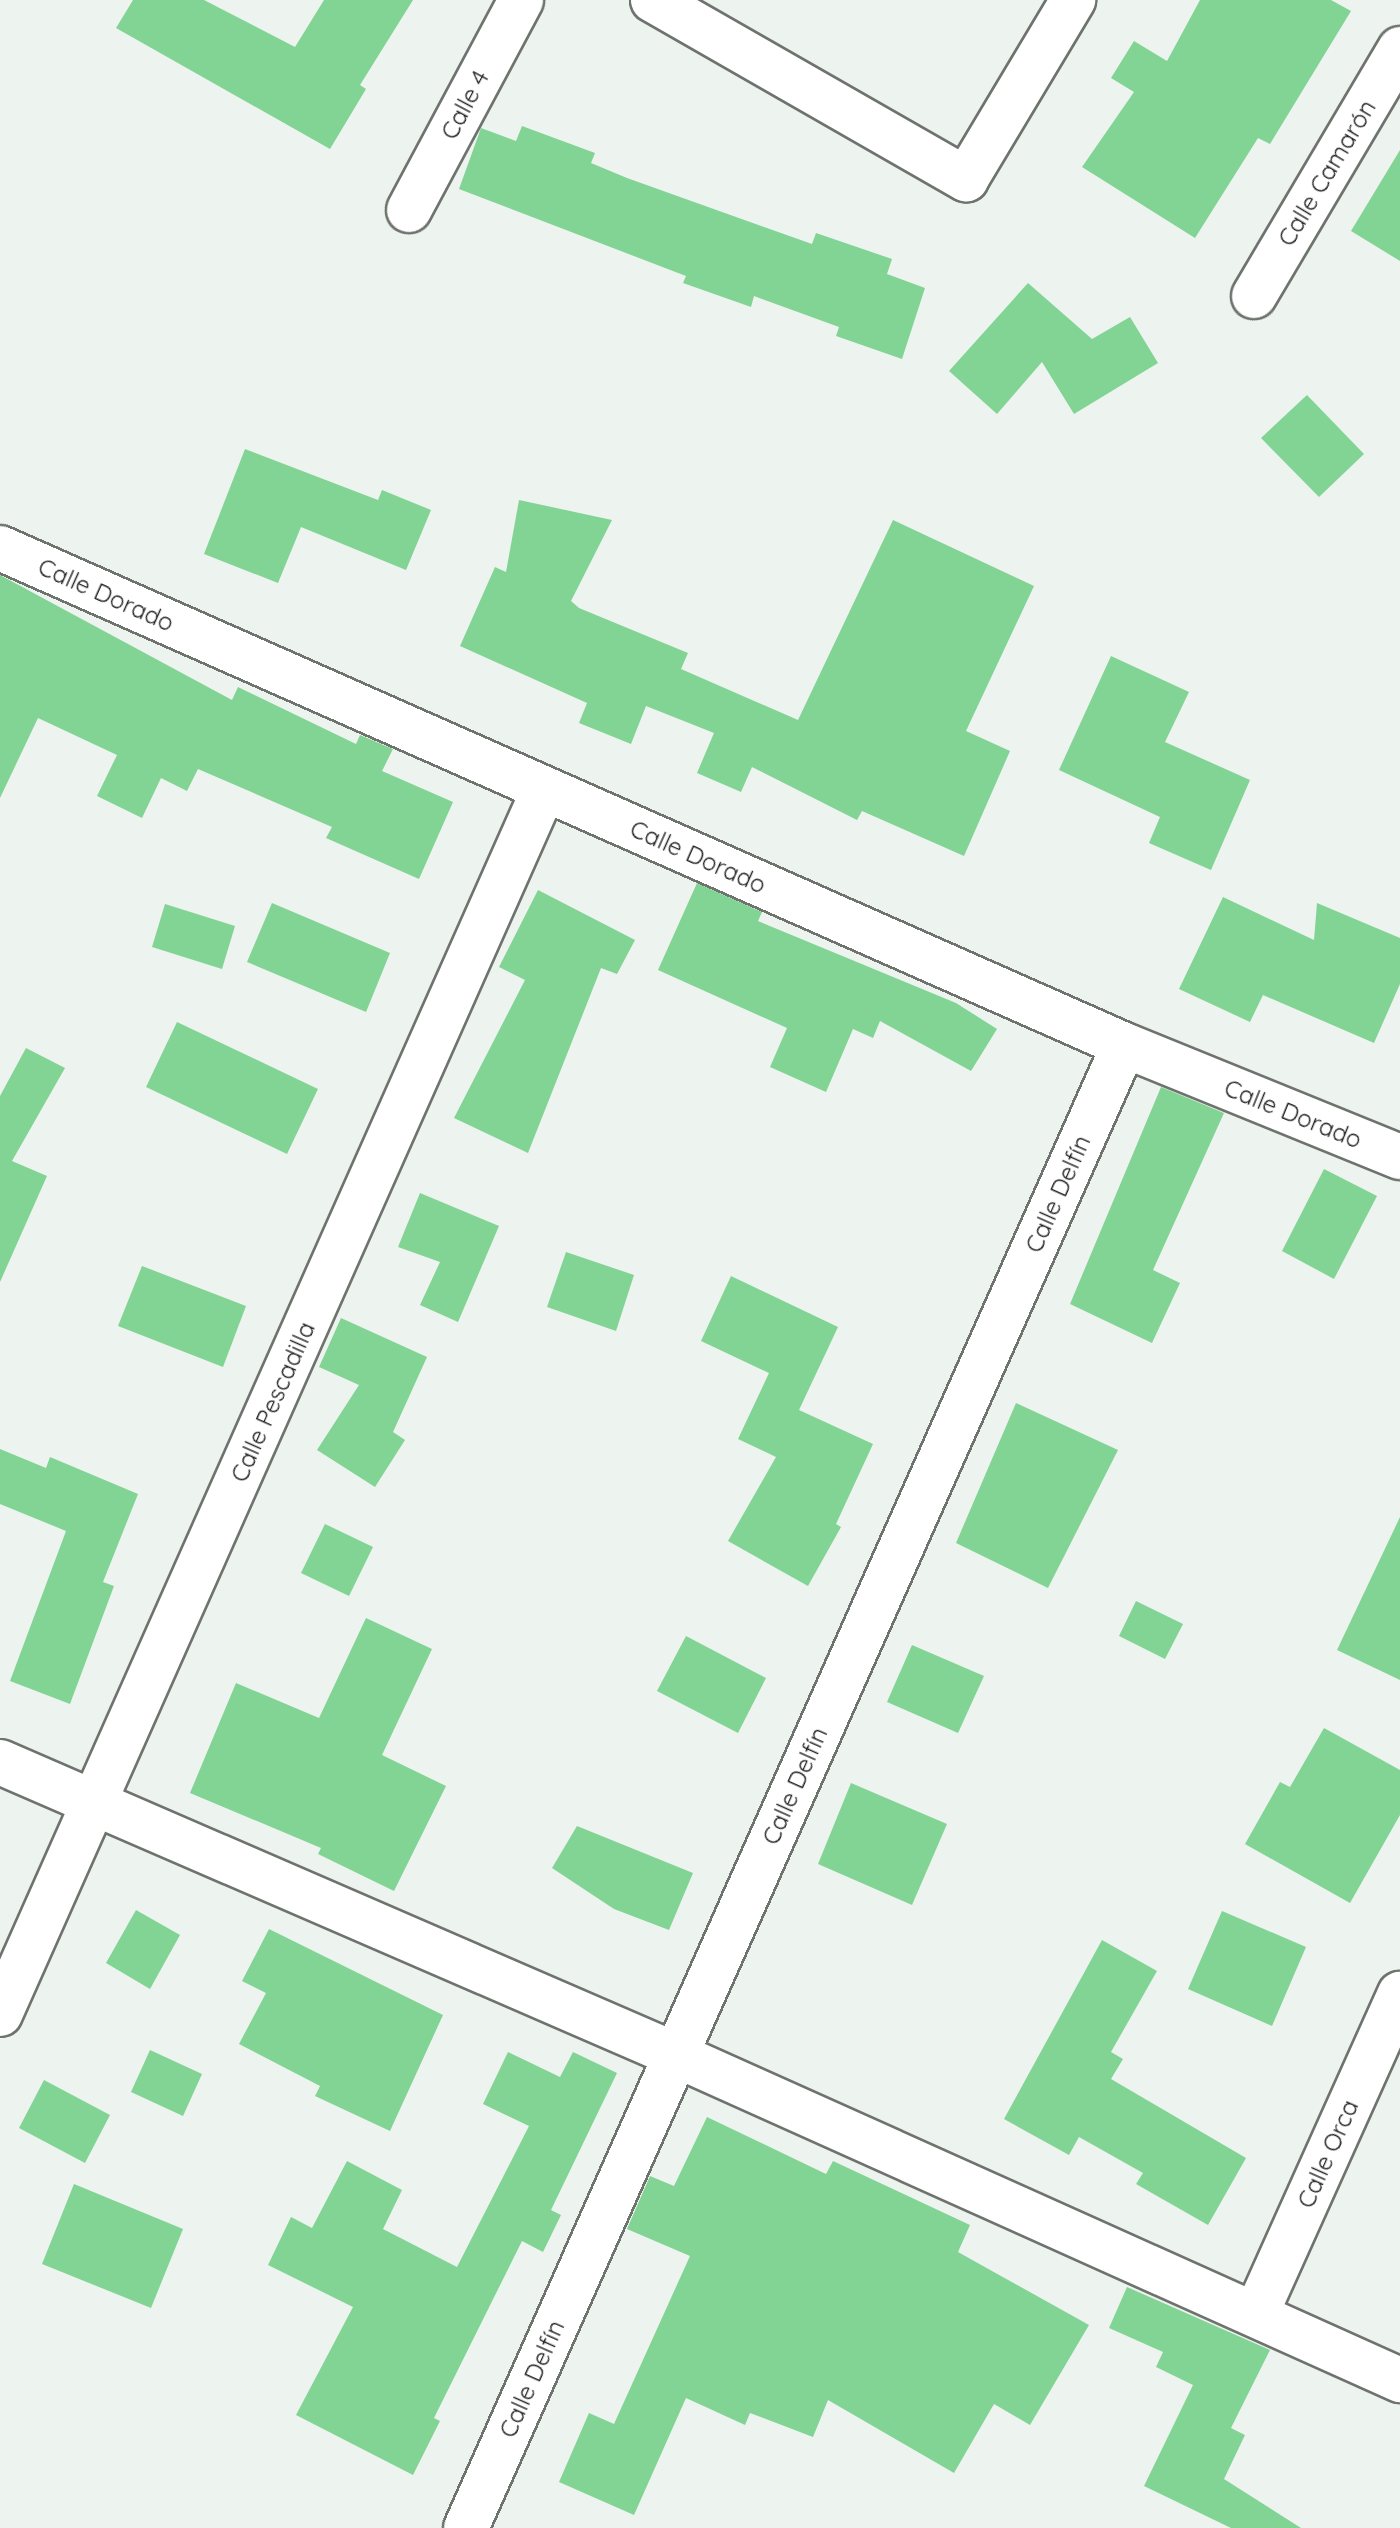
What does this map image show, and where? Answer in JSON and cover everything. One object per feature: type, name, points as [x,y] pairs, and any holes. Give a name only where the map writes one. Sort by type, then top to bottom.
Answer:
[{"type":"street","name":"Calle 4","points":[[409,210],[521,0]]},
{"type":"street","points":[[653,0],[966,179],[1073,0]]},
{"type":"street","name":"Calle Camarón","points":[[1254,296],[1400,49]]},
{"type":"street","name":"Calle Dorado","points":[[0,548],[1124,1045],[1400,1157]]},
{"type":"street","name":"Calle Pescadilla","points":[[0,2014],[544,789]]},
{"type":"street","name":"Calle Delfín","points":[[466,2528],[1124,1045]]},
{"type":"street","points":[[0,1762],[676,2055],[1400,2380]]},
{"type":"street","name":"Calle Orca","points":[[1256,2314],[1400,1994]]},
{"type":"building","points":[[133,0],[204,0],[295,47],[324,0],[413,0],[360,85],[366,89],[330,149],[116,28]]},
{"type":"building","points":[[1200,0],[1331,0],[1351,11],[1270,144],[1258,138],[1195,238],[1082,167],[1134,92],[1111,78],[1134,41],[1167,61]]},
{"type":"building","points":[[522,126],[595,153],[591,163],[627,178],[812,244],[816,233],[892,259],[887,274],[925,288],[902,359],[836,336],[839,327],[754,296],[751,307],[683,283],[686,276],[459,189],[481,128],[516,141]]},
{"type":"building","points":[[1400,150],[1400,261],[1351,231]]},
{"type":"building","points":[[1028,283],[1092,339],[1130,317],[1158,363],[1074,414],[1042,362],[997,414],[949,371]]},
{"type":"building","points":[[1307,395],[1364,454],[1319,497],[1261,438]]},
{"type":"building","points":[[245,449],[378,500],[382,490],[431,510],[406,570],[301,527],[278,583],[204,554]]},
{"type":"building","points":[[519,500],[612,520],[571,601],[579,608],[688,653],[681,669],[798,720],[893,520],[1034,586],[966,731],[1010,751],[964,856],[862,811],[857,820],[752,767],[741,792],[697,773],[714,733],[646,706],[631,744],[579,723],[587,703],[460,646],[495,567],[506,572]]},
{"type":"building","points":[[0,575],[232,700],[238,687],[356,744],[360,735],[393,749],[382,771],[453,802],[419,879],[326,838],[332,827],[198,769],[187,791],[161,778],[142,818],[97,796],[117,755],[38,718],[0,798]]},
{"type":"building","points":[[1111,656],[1189,692],[1165,742],[1250,780],[1211,870],[1149,843],[1160,817],[1059,770]]},
{"type":"building","points":[[697,883],[762,912],[758,921],[956,1003],[997,1029],[971,1071],[880,1021],[873,1038],[853,1029],[826,1092],[770,1067],[787,1028],[658,970]]},
{"type":"building","points":[[538,890],[635,940],[617,974],[601,968],[528,1153],[454,1118],[525,980],[499,967]]},
{"type":"building","points":[[1223,897],[1314,940],[1317,903],[1400,938],[1400,984],[1374,1043],[1263,995],[1250,1022],[1179,989]]},
{"type":"building","points":[[272,903],[390,953],[366,1012],[247,962]]},
{"type":"building","points":[[165,904],[235,926],[222,969],[152,947]]},
{"type":"building","points":[[177,1022],[318,1089],[287,1154],[146,1087]]},
{"type":"building","points":[[26,1048],[65,1068],[12,1161],[47,1176],[0,1282],[0,1096]]},
{"type":"building","points":[[1161,1087],[1224,1113],[1153,1270],[1180,1283],[1152,1343],[1070,1304]]},
{"type":"building","points":[[1324,1169],[1377,1196],[1334,1279],[1282,1251]]},
{"type":"building","points":[[420,1193],[499,1226],[458,1322],[420,1305],[440,1262],[398,1247]]},
{"type":"building","points":[[566,1252],[634,1275],[616,1331],[547,1307]]},
{"type":"building","points":[[142,1266],[246,1306],[223,1367],[118,1326]]},
{"type":"building","points":[[731,1276],[838,1327],[799,1410],[873,1444],[836,1524],[841,1527],[808,1586],[728,1541],[776,1457],[738,1439],[769,1373],[701,1341]]},
{"type":"building","points":[[341,1318],[427,1357],[393,1432],[405,1440],[375,1487],[317,1450],[359,1385],[319,1367]]},
{"type":"building","points":[[1016,1403],[1118,1450],[1048,1588],[956,1543]]},
{"type":"building","points":[[0,1449],[46,1468],[50,1457],[138,1494],[103,1582],[114,1586],[70,1704],[10,1681],[66,1531],[0,1504]]},
{"type":"building","points":[[1400,1517],[1400,1680],[1337,1650]]},
{"type":"building","points":[[325,1524],[373,1547],[349,1596],[301,1573]]},
{"type":"building","points":[[1136,1601],[1183,1624],[1165,1659],[1119,1636]]},
{"type":"building","points":[[366,1618],[432,1649],[382,1755],[446,1786],[394,1891],[318,1854],[321,1848],[190,1793],[236,1683],[319,1718]]},
{"type":"building","points":[[686,1636],[766,1678],[738,1733],[657,1691]]},
{"type":"building","points":[[912,1645],[984,1676],[958,1733],[887,1702]]},
{"type":"building","points":[[1324,1728],[1400,1770],[1400,1815],[1350,1903],[1245,1844],[1280,1782],[1290,1787]]},
{"type":"building","points":[[851,1783],[947,1824],[912,1905],[818,1864]]},
{"type":"building","points":[[577,1826],[693,1873],[669,1930],[614,1909],[552,1868]]},
{"type":"building","points":[[136,1910],[180,1935],[150,1989],[106,1963]]},
{"type":"building","points":[[1222,1911],[1306,1947],[1272,2026],[1188,1989]]},
{"type":"building","points":[[269,1929],[443,2015],[390,2131],[315,2096],[320,2086],[239,2044],[266,1993],[242,1981]]},
{"type":"building","points":[[1102,1940],[1157,1971],[1111,2052],[1123,2059],[1111,2079],[1246,2158],[1208,2225],[1136,2184],[1143,2173],[1079,2137],[1069,2155],[1004,2119]]},
{"type":"building","points":[[150,2050],[202,2074],[183,2116],[131,2092]]},
{"type":"building","points":[[508,2052],[560,2077],[573,2052],[617,2073],[551,2210],[561,2215],[543,2252],[522,2241],[434,2418],[440,2421],[413,2475],[296,2415],[353,2307],[268,2265],[291,2217],[312,2228],[347,2161],[402,2190],[383,2229],[457,2267],[529,2126],[483,2104]]},
{"type":"building","points":[[44,2080],[110,2115],[85,2163],[19,2128]]},
{"type":"building","points":[[707,2117],[826,2174],[833,2161],[970,2225],[958,2252],[1089,2325],[1030,2425],[994,2404],[954,2473],[828,2400],[813,2437],[750,2413],[745,2425],[686,2398],[634,2515],[559,2482],[589,2413],[614,2424],[690,2256],[627,2229],[650,2176],[674,2186]]},
{"type":"building","points":[[74,2184],[183,2229],[151,2308],[42,2264]]},
{"type":"building","points":[[1127,2287],[1270,2350],[1231,2428],[1245,2435],[1224,2479],[1301,2528],[1231,2528],[1144,2486],[1193,2385],[1156,2367],[1163,2352],[1109,2328]]}]
